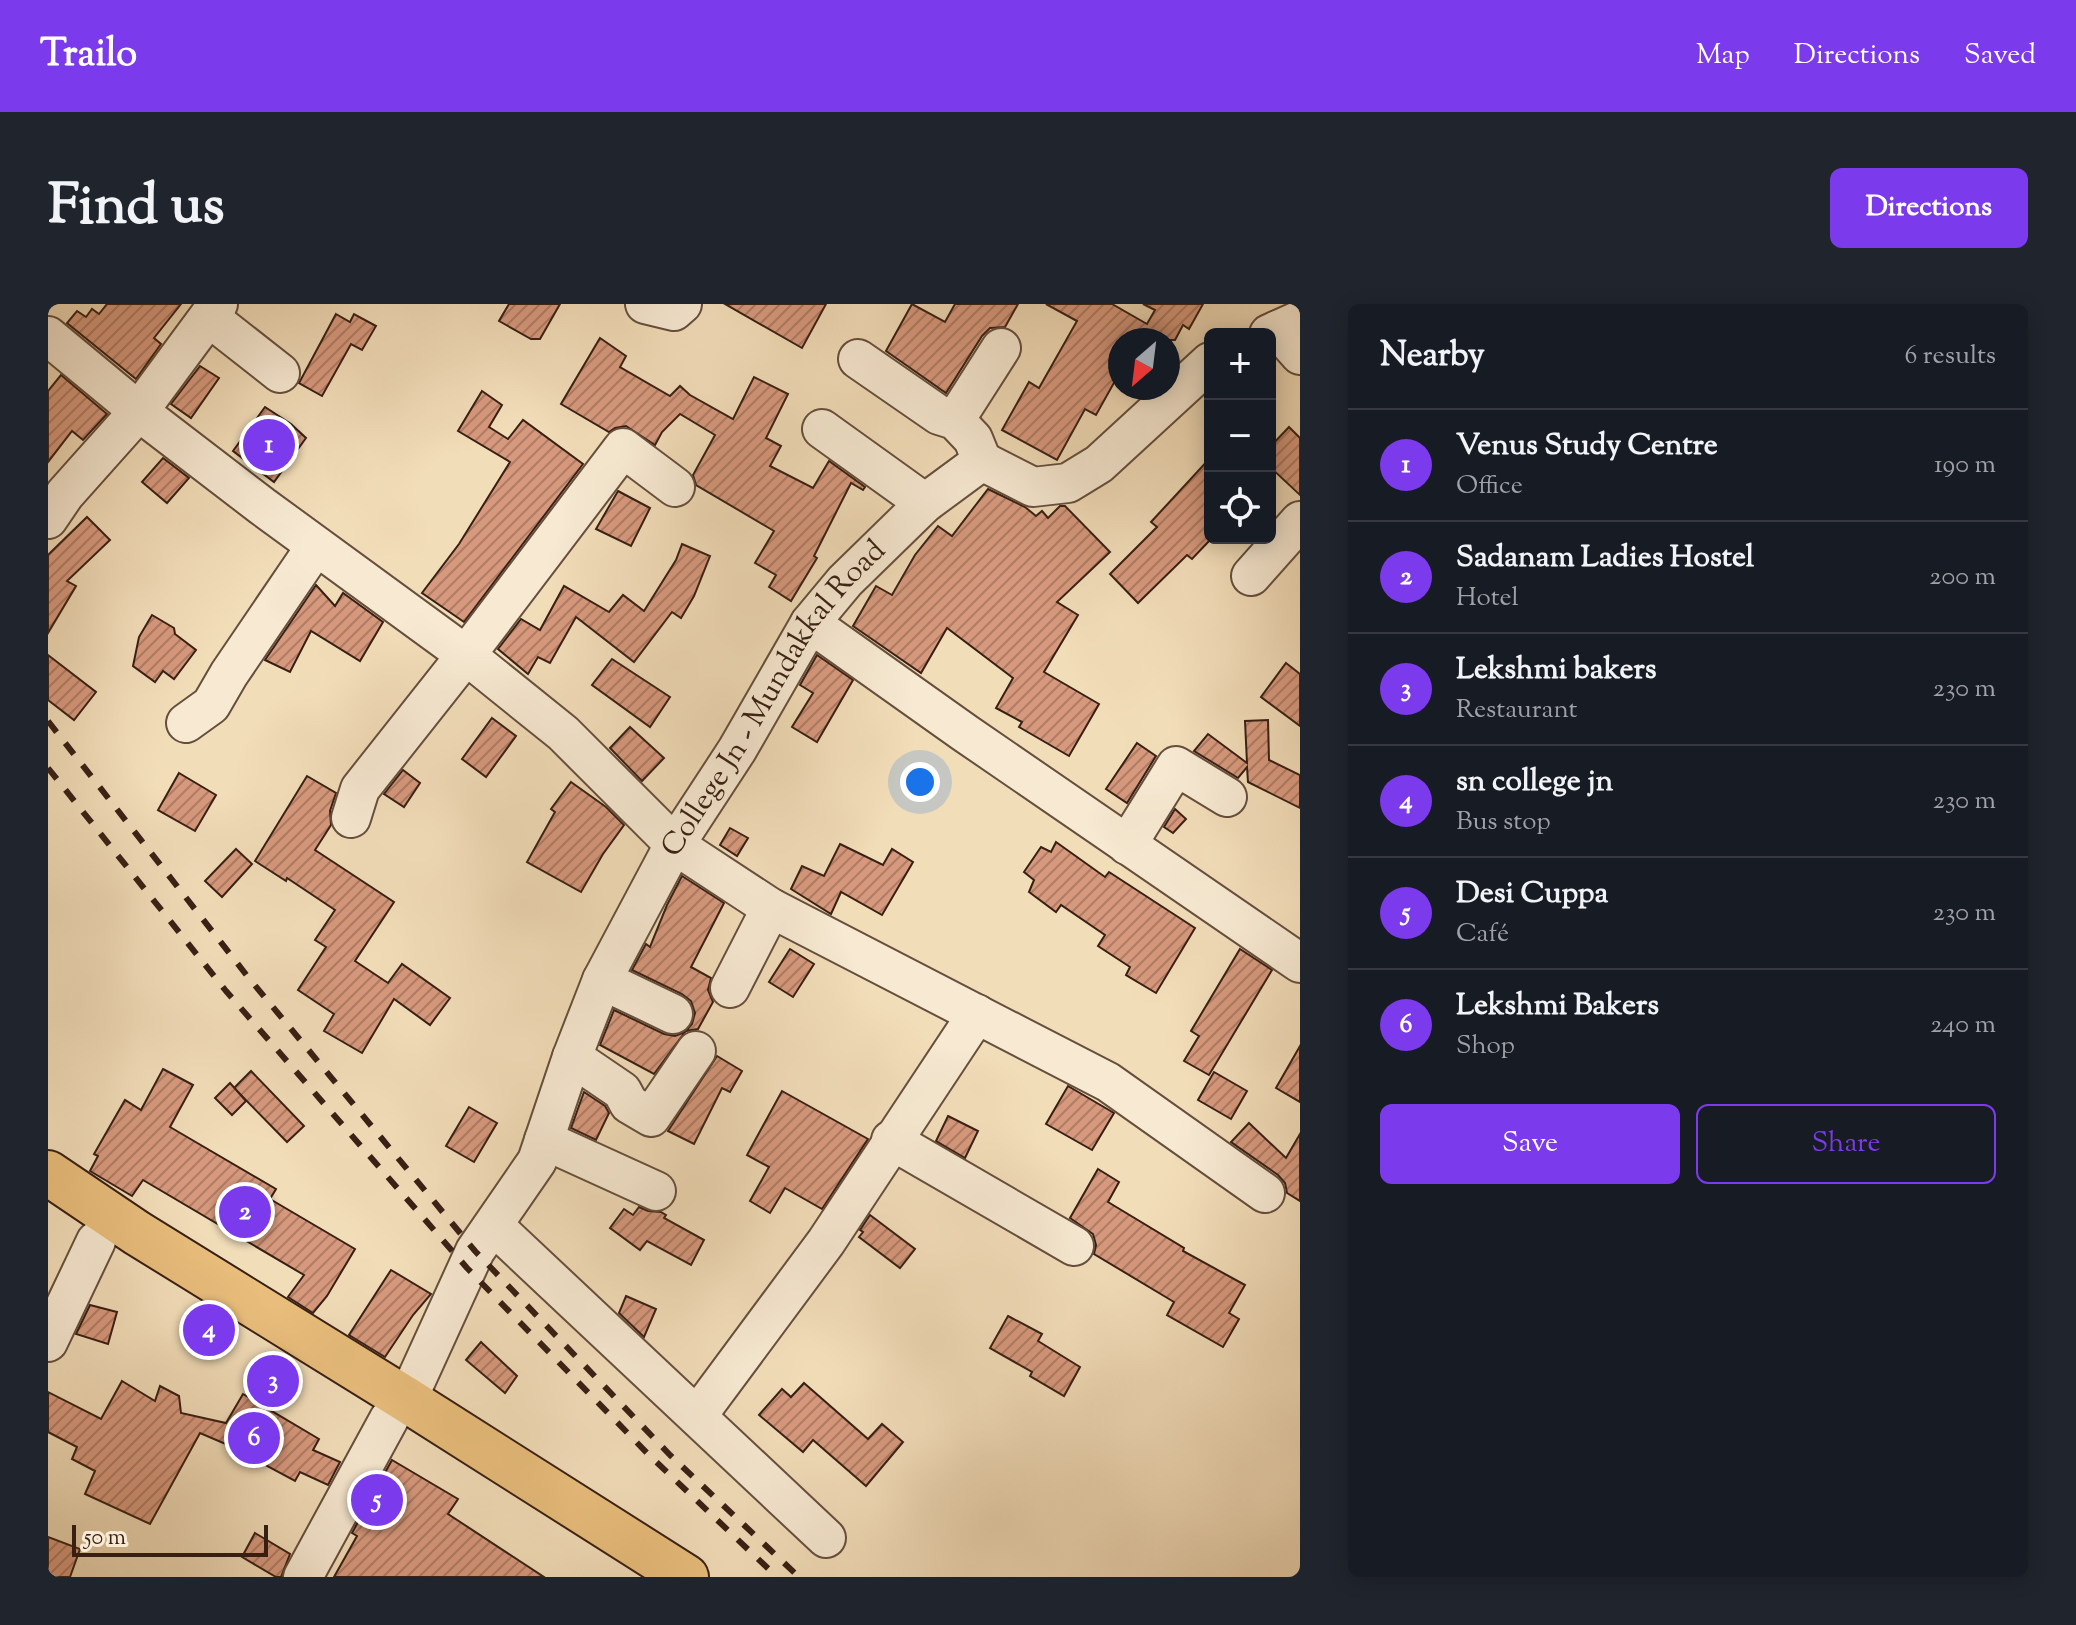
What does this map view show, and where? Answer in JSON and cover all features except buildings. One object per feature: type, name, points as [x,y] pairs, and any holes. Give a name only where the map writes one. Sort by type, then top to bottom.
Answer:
[{"type":"main road","points":[[48,1173],[398,1409],[628,1577]]},
{"type":"main road","points":[[48,1210],[96,1241],[398,1409],[686,1577]]},
{"type":"street","points":[[645,304],[674,311],[682,304]]},
{"type":"street","points":[[48,519],[65,494],[139,411],[214,311],[280,373]]},
{"type":"street","points":[[48,336],[139,411],[466,655],[563,733],[675,845],[771,908],[1108,1082],[1265,1193]]},
{"type":"street","points":[[955,420],[1001,348]]},
{"type":"street","points":[[858,359],[939,415],[955,420],[973,439],[982,461],[1033,487],[1068,483],[1099,464],[1204,368]]},
{"type":"street","points":[[822,429],[925,503]]},
{"type":"street","points":[[351,818],[360,789],[623,448],[675,487]]},
{"type":"street","name":"College Jn - Mundakkal Road","points":[[303,1577],[398,1409],[475,1251],[537,1161],[602,980],[675,845],[737,750],[810,623],[845,581],[925,503],[982,461]]},
{"type":"street","points":[[1251,576],[1300,521]]},
{"type":"street","points":[[186,723],[211,705],[316,546]]},
{"type":"street","points":[[810,623],[1300,963]]},
{"type":"street","points":[[1127,845],[1176,766],[1227,797]]},
{"type":"street","points":[[730,988],[771,908]]},
{"type":"street","points":[[602,980],[673,1014]]},
{"type":"street","points":[[697,1416],[826,1242],[977,1014]]},
{"type":"street","points":[[572,1057],[622,1091],[629,1104],[651,1117],[696,1051]]},
{"type":"street","points":[[544,1140],[656,1191]]},
{"type":"street","points":[[891,1140],[1074,1246]]},
{"type":"street","points":[[494,1226],[826,1538]]},
{"type":"street","points":[[48,1342],[96,1241]]},
{"type":"railway","points":[[48,721],[248,977],[475,1251],[670,1455],[799,1577]]},
{"type":"railway","points":[[48,768],[226,991],[467,1268],[649,1455],[777,1577]]},
{"type":"place","name":"Venus Study Centre","points":[[269,445]]},
{"type":"place","name":"Sadanam Ladies Hostel","points":[[245,1212]]},
{"type":"place","name":"sn college jn","points":[[209,1330]]},
{"type":"place","name":"Lekshmi bakers","points":[[273,1381]]},
{"type":"place","name":"Lekshmi Bakers","points":[[254,1438]]},
{"type":"place","name":"Desi Cuppa","points":[[377,1500]]}]
